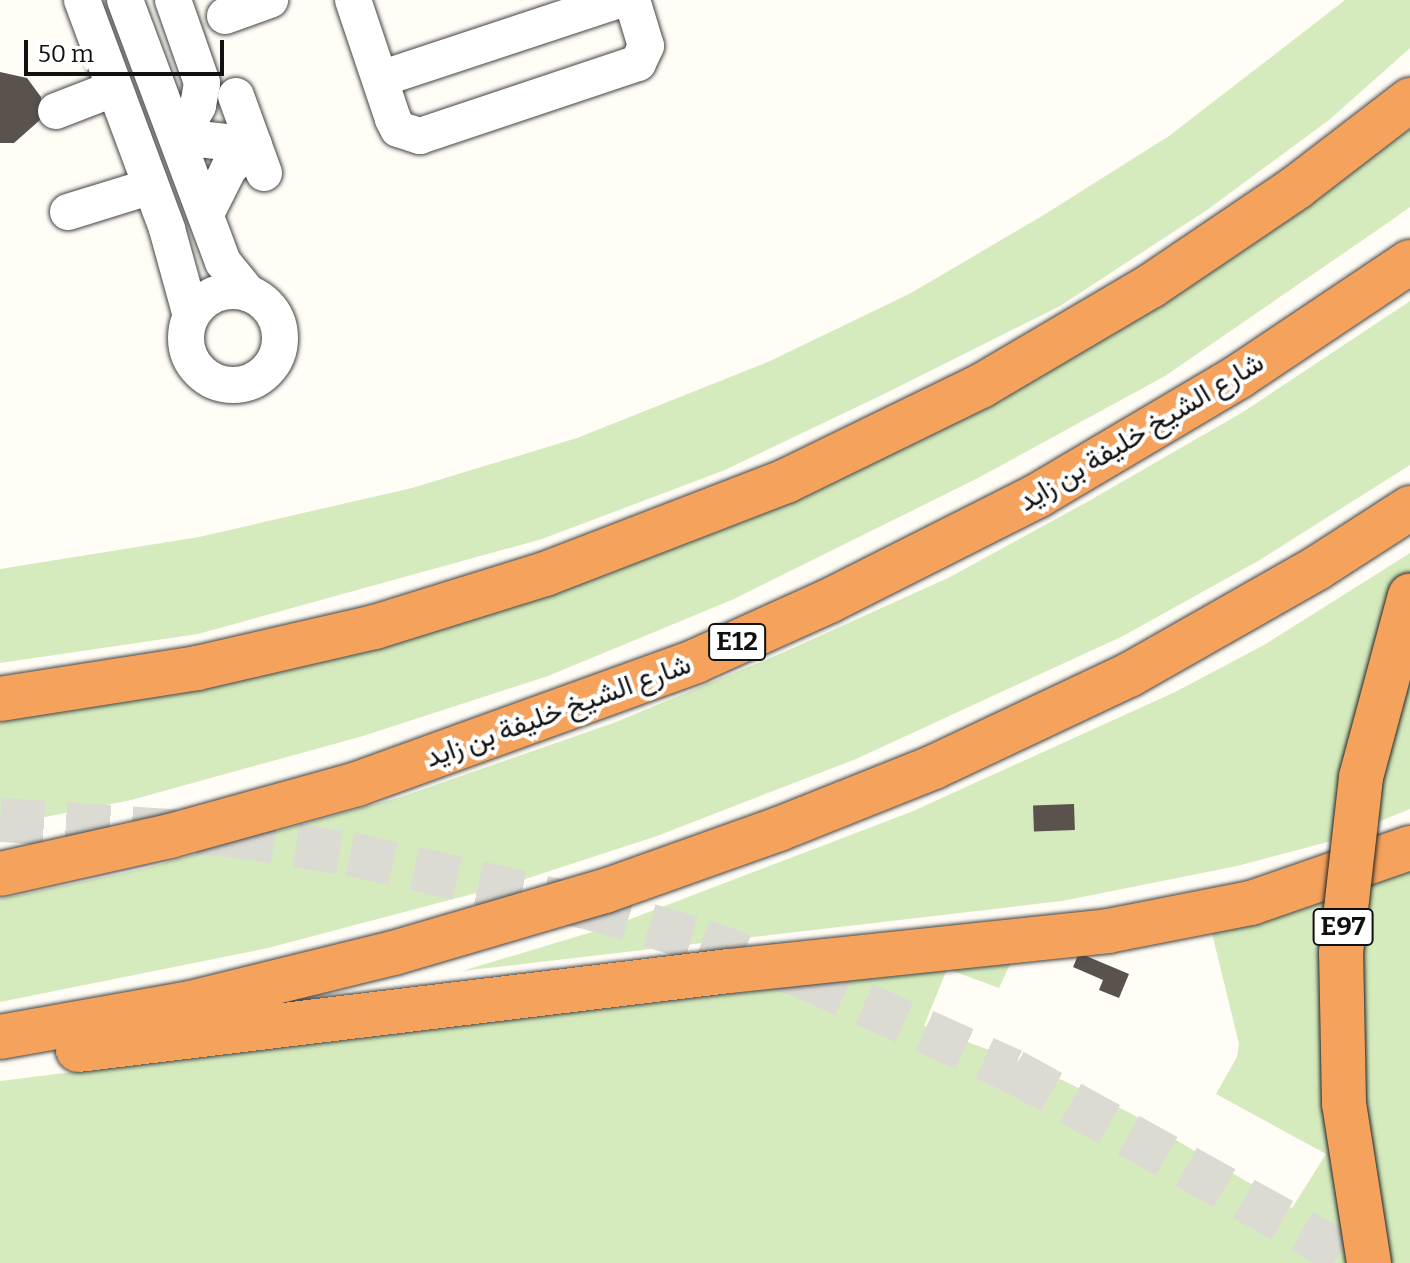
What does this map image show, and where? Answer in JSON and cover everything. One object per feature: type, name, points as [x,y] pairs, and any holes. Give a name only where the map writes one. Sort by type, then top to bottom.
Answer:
[{"type":"highway","points":[[0,699],[197,668],[375,627],[545,574],[786,481],[981,386],[1113,309],[1237,229],[1410,100]]},
{"type":"highway","name":"شارع الشيخ خليفة بن زايد","points":[[0,874],[170,836],[357,784],[710,655],[829,601],[1037,496],[1238,377],[1410,262]]},
{"type":"highway","points":[[0,1037],[186,1004],[380,957],[605,891],[765,834],[934,767],[1129,675],[1304,576],[1410,508]]},
{"type":"highway","name":"E97","points":[[1369,1263],[1344,1104],[1341,953],[1361,777],[1410,596]]},
{"type":"highway","points":[[0,1057],[1108,931],[1251,903],[1410,848]]},
{"type":"street","points":[[82,0],[191,316],[186,342],[195,366],[216,382],[243,384],[266,371],[279,348],[277,322],[223,262],[208,210],[129,11],[176,7],[202,83],[198,106],[180,137]]},
{"type":"street","points":[[225,16],[270,0]]},
{"type":"street","points":[[380,79],[619,0]]},
{"type":"street","points":[[362,2],[380,79],[398,129],[408,135],[431,133],[638,63],[646,46],[632,0]]},
{"type":"street","points":[[56,111],[113,89]]},
{"type":"street","points":[[236,96],[259,159]]},
{"type":"street","points":[[180,137],[259,159]]},
{"type":"street","points":[[208,210],[229,168],[259,159]]},
{"type":"street","points":[[68,212],[149,187]]},
{"type":"street","points":[[191,316],[216,294],[249,294]]},
{"type":"green space","points":[[1345,0],[1410,0],[1410,48],[1329,120],[1207,210],[1060,306],[884,394],[725,470],[542,539],[198,634],[0,663],[0,569],[199,537],[412,488],[577,438],[770,361],[911,293],[1042,216],[1169,136]]},
{"type":"green space","points":[[1410,129],[1410,207],[1389,222],[1165,376],[978,478],[734,599],[548,676],[363,736],[131,800],[0,826],[0,718],[587,577],[1278,224]]},
{"type":"green space","points":[[1410,301],[1410,465],[1258,561],[1123,636],[856,759],[657,836],[510,884],[268,948],[0,1002],[0,899],[143,869],[401,797],[616,722],[782,653],[950,577],[1087,502],[1243,412]]},
{"type":"green space","points":[[1410,553],[1410,809],[1331,841],[1237,866],[1062,901],[462,971],[612,926],[911,812],[1175,692],[1264,645]]},
{"type":"green space","points":[[1410,870],[1410,1263],[0,1263],[0,1081],[1015,954],[999,988],[947,969],[924,1026],[1033,1066],[1130,1113],[1292,1208],[1326,1154],[1216,1094],[1237,1057],[1239,1044],[1210,925],[1318,889]]},
{"type":"building","points":[[0,72],[27,78],[41,97],[40,120],[14,143],[0,143]]},
{"type":"building","points":[[1074,804],[1075,830],[1034,831],[1033,805]]},
{"type":"building","points":[[1079,953],[1129,974],[1119,998],[1099,990],[1103,980],[1073,967]]},
{"type":"tunnel","points":[[0,820],[231,835],[350,854],[586,907],[702,941],[804,977],[1013,1071],[1359,1263]]}]
